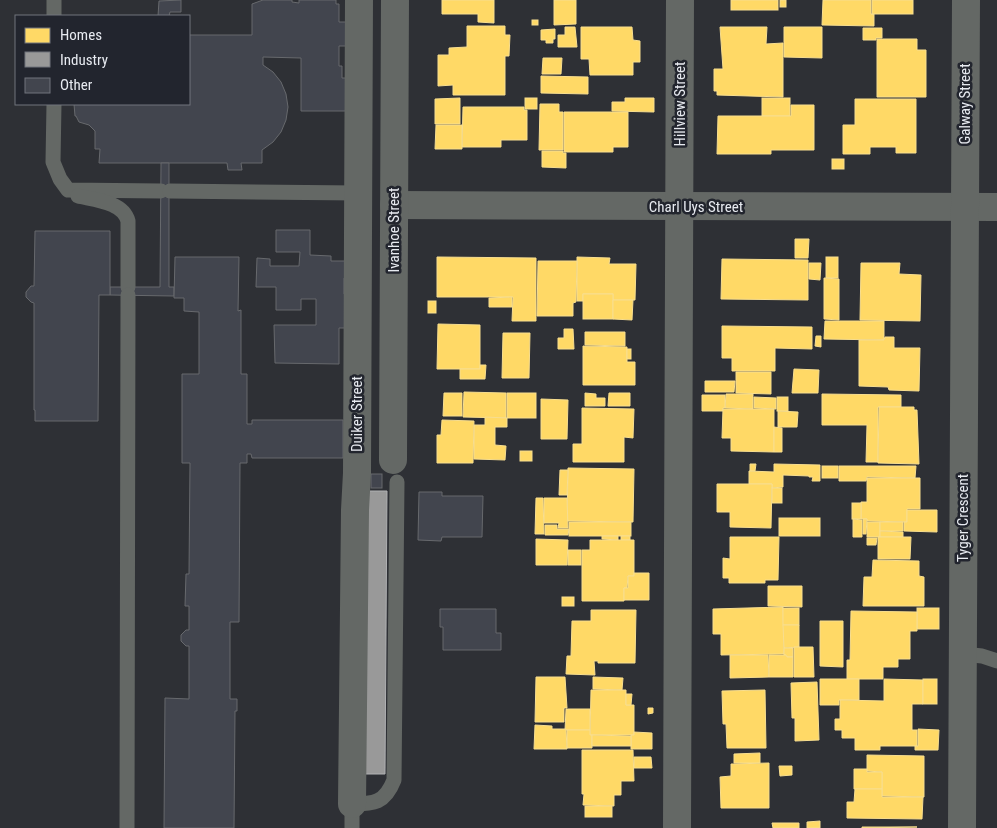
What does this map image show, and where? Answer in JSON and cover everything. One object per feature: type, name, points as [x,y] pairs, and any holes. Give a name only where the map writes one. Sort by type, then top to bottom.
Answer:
[{"type":"street","name":"Duiker Street","points":[[352,816],[357,464],[360,0]]},
{"type":"street","name":"Ivanhoe Street","points":[[395,0],[395,471]]},
{"type":"street","name":"Hillview Street","points":[[680,0],[680,207]]},
{"type":"street","name":"Galway Street","points":[[964,207],[966,0]]},
{"type":"street","name":"Charl Uys Street","points":[[394,205],[997,207]]},
{"type":"street","points":[[677,828],[680,207]]},
{"type":"street","name":"Tyger Crescent","points":[[962,828],[964,207]]},
{"type":"lane","points":[[54,0],[54,15]]},
{"type":"lane","points":[[54,105],[53,162],[60,179],[68,190],[77,195],[118,207],[127,215],[128,220],[128,828]]},
{"type":"lane","points":[[68,190],[358,193]]},
{"type":"lane","points":[[352,816],[371,804],[378,802],[390,789],[394,780],[395,471]]},
{"type":"lane","points":[[963,654],[982,656],[997,661]]},
{"type":"building: Homes","points":[[442,0],[494,0],[494,23],[478,22],[478,14],[442,14]]},
{"type":"building: Homes","points":[[554,0],[576,0],[576,24],[554,25]]},
{"type":"building: Homes","points":[[731,0],[778,0],[778,10],[731,10]]},
{"type":"building: Homes","points":[[780,0],[786,0],[786,7],[780,7]]},
{"type":"building: Homes","points":[[823,0],[871,0],[871,14],[874,14],[874,26],[822,25]]},
{"type":"building: Homes","points":[[872,0],[913,0],[913,14],[872,14]]},
{"type":"building: Homes","points":[[532,20],[538,20],[538,25],[532,25]]},
{"type":"building: Homes","points":[[467,26],[505,26],[505,35],[510,35],[509,56],[505,56],[505,95],[453,95],[453,85],[438,86],[438,55],[449,55],[449,48],[467,47]]},
{"type":"building: Homes","points":[[565,27],[575,27],[577,47],[558,47],[558,35],[565,35]]},
{"type":"building: Homes","points":[[581,27],[632,27],[633,40],[640,41],[640,62],[633,62],[633,75],[590,75],[589,59],[581,59]]},
{"type":"building: Homes","points":[[720,27],[767,27],[766,44],[783,43],[783,97],[717,95],[717,91],[714,91],[714,69],[723,69]]},
{"type":"building: Homes","points":[[784,27],[822,27],[822,58],[784,57]]},
{"type":"building: Homes","points":[[863,28],[882,28],[882,38],[863,40]]},
{"type":"building: Homes","points":[[555,29],[553,43],[546,43],[546,40],[541,40],[541,30]]},
{"type":"building: Homes","points":[[877,39],[917,39],[917,50],[926,50],[926,97],[877,97]]},
{"type":"building: Homes","points":[[543,58],[562,58],[561,74],[542,74]]},
{"type":"building: Homes","points":[[541,76],[588,77],[588,94],[541,93]]},
{"type":"building: Homes","points":[[460,98],[460,124],[435,124],[435,99]]},
{"type":"building: Homes","points":[[525,98],[537,98],[537,109],[525,109]]},
{"type":"building: Homes","points":[[625,98],[654,98],[654,112],[612,111],[612,102],[625,102]]},
{"type":"building: Homes","points":[[762,98],[790,98],[790,116],[762,116]]},
{"type":"building: Homes","points":[[855,99],[916,99],[916,153],[896,153],[896,147],[870,147],[870,154],[843,154],[843,125],[855,125]]},
{"type":"building: Homes","points":[[540,104],[559,104],[559,112],[563,112],[563,150],[539,150]]},
{"type":"building: Homes","points":[[791,105],[814,105],[814,150],[771,150],[771,154],[717,154],[718,116],[791,116]]},
{"type":"building: Homes","points":[[463,107],[524,107],[524,110],[527,110],[527,140],[501,140],[501,147],[462,147]]},
{"type":"building: Homes","points":[[564,112],[628,112],[628,147],[613,147],[613,152],[564,152]]},
{"type":"building: Homes","points":[[436,125],[462,125],[462,149],[435,149]]},
{"type":"building: Homes","points":[[542,151],[563,151],[563,153],[566,153],[566,168],[542,167]]},
{"type":"building: Homes","points":[[832,159],[844,159],[844,169],[832,169]]},
{"type":"building: Homes","points":[[795,239],[809,239],[808,258],[795,258]]},
{"type":"building: Homes","points":[[437,257],[536,258],[536,321],[512,321],[513,297],[437,297]]},
{"type":"building: Homes","points":[[577,257],[610,258],[609,264],[636,264],[635,300],[613,300],[613,294],[583,294],[583,301],[577,301]]},
{"type":"building: Homes","points":[[826,257],[838,257],[838,278],[826,278]]},
{"type":"building: Homes","points":[[722,259],[808,260],[808,300],[721,299]]},
{"type":"building: Homes","points":[[538,261],[577,261],[576,302],[573,303],[573,316],[537,316]]},
{"type":"building: Homes","points":[[809,263],[821,263],[820,280],[809,279]]},
{"type":"building: Homes","points":[[861,263],[900,263],[899,274],[921,275],[920,321],[860,320]]},
{"type":"building: Homes","points":[[824,278],[839,279],[839,320],[824,319]]},
{"type":"building: Homes","points":[[583,294],[613,294],[613,319],[583,319]]},
{"type":"building: Homes","points":[[512,297],[512,307],[489,307],[489,298]]},
{"type":"building: Homes","points":[[613,300],[633,300],[632,320],[613,319]]},
{"type":"building: Homes","points":[[428,301],[436,301],[436,313],[428,313]]},
{"type":"building: Homes","points":[[825,321],[884,321],[884,340],[824,339]]},
{"type":"building: Homes","points":[[438,324],[480,325],[480,369],[437,369]]},
{"type":"building: Homes","points":[[722,326],[812,327],[812,349],[775,348],[775,371],[732,371],[732,358],[722,358]]},
{"type":"building: Homes","points":[[564,329],[573,329],[574,349],[558,349],[558,338],[564,338]]},
{"type":"building: Homes","points":[[585,332],[625,332],[625,346],[585,345]]},
{"type":"building: Homes","points":[[503,333],[530,333],[529,378],[502,378]]},
{"type":"building: Homes","points":[[816,336],[821,336],[821,347],[815,346]]},
{"type":"building: Homes","points":[[885,337],[894,337],[894,348],[920,348],[919,391],[859,386],[859,340],[884,340]]},
{"type":"building: Homes","points":[[583,346],[627,347],[627,362],[635,362],[635,385],[583,385]]},
{"type":"building: Homes","points":[[627,349],[631,349],[631,359],[627,359]]},
{"type":"building: Homes","points":[[480,365],[486,365],[485,379],[460,379],[460,369],[480,369]]},
{"type":"building: Homes","points":[[794,369],[819,370],[818,393],[792,393]]},
{"type":"building: Homes","points":[[736,372],[771,372],[771,394],[736,393]]},
{"type":"building: Homes","points":[[705,381],[735,381],[734,392],[705,392]]},
{"type":"building: Homes","points":[[464,392],[506,393],[506,418],[463,417]]},
{"type":"building: Homes","points":[[444,393],[462,393],[462,416],[443,416]]},
{"type":"building: Homes","points":[[507,393],[536,393],[536,418],[507,418]]},
{"type":"building: Homes","points":[[585,393],[596,394],[596,398],[605,398],[605,406],[585,406]]},
{"type":"building: Homes","points":[[609,393],[630,393],[630,406],[608,406]]},
{"type":"building: Homes","points":[[726,394],[753,394],[753,409],[725,408]]},
{"type":"building: Homes","points":[[822,394],[901,395],[901,407],[878,407],[878,462],[866,462],[867,425],[822,425]]},
{"type":"building: Homes","points":[[702,395],[725,395],[725,408],[723,408],[723,411],[702,411]]},
{"type":"building: Homes","points":[[754,397],[776,398],[776,409],[754,408]]},
{"type":"building: Homes","points":[[777,397],[788,397],[788,411],[777,411]]},
{"type":"building: Homes","points":[[541,399],[568,400],[567,439],[541,439]]},
{"type":"building: Homes","points":[[879,407],[914,407],[914,410],[917,410],[919,464],[878,463]]},
{"type":"building: Homes","points":[[582,408],[634,409],[633,438],[624,437],[624,462],[573,462],[573,444],[582,444]]},
{"type":"building: Homes","points":[[723,409],[774,409],[774,452],[731,451],[731,438],[722,438]]},
{"type":"building: Homes","points":[[778,411],[798,412],[797,427],[778,427]]},
{"type":"building: Homes","points":[[485,417],[507,418],[507,427],[495,427],[495,445],[506,446],[505,460],[474,459],[474,425],[485,425]]},
{"type":"building: Homes","points":[[442,420],[474,421],[473,463],[437,463],[437,435],[441,435]]},
{"type":"building: Homes","points":[[774,427],[782,428],[782,452],[774,452]]},
{"type":"building: Homes","points":[[520,451],[532,451],[532,461],[520,461]]},
{"type":"building: Homes","points":[[750,464],[756,464],[755,471],[750,471]]},
{"type":"building: Homes","points":[[774,464],[820,465],[820,481],[812,481],[813,477],[809,476],[783,475],[783,487],[772,488],[772,484],[749,484],[749,471],[774,472]]},
{"type":"building: Homes","points":[[822,466],[838,466],[838,478],[822,478]]},
{"type":"building: Homes","points":[[839,466],[916,466],[915,478],[867,477],[866,481],[839,481]]},
{"type":"building: Homes","points":[[568,468],[634,469],[633,522],[567,521]]},
{"type":"building: Homes","points":[[560,470],[568,470],[567,495],[559,495]]},
{"type":"building: Homes","points":[[867,478],[920,478],[920,509],[907,509],[907,522],[867,521],[867,519],[861,519],[861,502],[867,502]]},
{"type":"building: Homes","points":[[717,484],[772,484],[771,528],[730,527],[730,512],[717,512]]},
{"type":"building: Homes","points":[[772,488],[782,488],[782,503],[772,503]]},
{"type":"building: Homes","points":[[536,498],[543,498],[544,534],[535,534]]},
{"type":"building: Homes","points":[[544,498],[567,498],[568,528],[558,528],[559,523],[544,523]]},
{"type":"building: Homes","points":[[852,503],[861,503],[861,519],[852,519]]},
{"type":"building: Homes","points":[[907,510],[937,510],[937,532],[904,531],[904,522],[907,522]]},
{"type":"building: Homes","points":[[779,518],[820,518],[820,536],[779,536]]},
{"type":"building: Homes","points":[[853,519],[862,520],[862,537],[853,537]]},
{"type":"building: Homes","points":[[863,519],[867,519],[866,534],[863,534]]},
{"type":"building: Homes","points":[[569,522],[631,522],[631,536],[569,536]]},
{"type":"building: Homes","points":[[867,522],[880,522],[880,537],[867,537]]},
{"type":"building: Homes","points":[[880,522],[903,522],[903,531],[880,531]]},
{"type":"building: Homes","points":[[545,525],[557,525],[557,529],[569,529],[568,535],[545,535]]},
{"type":"building: Homes","points":[[880,531],[903,532],[903,537],[880,537]]},
{"type":"building: Homes","points":[[602,536],[618,536],[618,540],[602,539]]},
{"type":"building: Homes","points":[[621,536],[630,536],[630,540],[621,540]]},
{"type":"building: Homes","points":[[730,537],[779,537],[778,580],[765,580],[765,583],[729,583],[729,578],[723,578],[723,558],[730,559]]},
{"type":"building: Homes","points":[[878,537],[911,537],[910,559],[878,559]]},
{"type":"building: Homes","points":[[867,538],[877,538],[876,545],[867,545]]},
{"type":"building: Homes","points":[[536,539],[568,540],[567,565],[536,565]]},
{"type":"building: Homes","points":[[590,540],[634,540],[634,576],[628,576],[627,588],[624,588],[624,601],[582,601],[582,550],[590,550]]},
{"type":"building: Homes","points":[[568,550],[581,550],[581,565],[568,565]]},
{"type":"building: Homes","points":[[873,560],[919,561],[919,576],[924,577],[924,606],[863,606],[864,577],[872,577]]},
{"type":"building: Homes","points":[[634,573],[649,573],[649,600],[624,600],[624,588],[628,588],[628,576],[634,576]]},
{"type":"building: Homes","points":[[768,586],[802,586],[802,607],[768,606]]},
{"type":"building: Homes","points":[[562,597],[574,597],[574,606],[562,606]]},
{"type":"building: Homes","points":[[783,607],[784,654],[721,655],[721,634],[713,634],[713,609]]},
{"type":"building: Homes","points":[[783,608],[799,608],[799,625],[783,625]]},
{"type":"building: Homes","points":[[917,608],[939,608],[939,629],[917,629]]},
{"type":"building: Homes","points":[[591,610],[636,610],[635,663],[598,663],[598,661],[594,661],[595,675],[566,674],[567,656],[571,656],[572,621],[591,621]]},
{"type":"building: Homes","points":[[851,611],[917,612],[917,631],[910,631],[910,659],[898,659],[898,667],[883,667],[883,679],[847,679],[847,660],[850,660]]},
{"type":"building: Homes","points":[[820,621],[843,621],[843,667],[820,666]]},
{"type":"building: Homes","points":[[783,625],[799,625],[799,647],[784,648]]},
{"type":"building: Homes","points":[[794,647],[813,647],[814,677],[794,677]]},
{"type":"building: Homes","points":[[784,648],[793,648],[793,657],[784,655]]},
{"type":"building: Homes","points":[[730,655],[768,655],[769,677],[730,678]]},
{"type":"building: Homes","points":[[769,655],[793,657],[793,677],[769,677]]},
{"type":"building: Homes","points":[[536,677],[565,677],[567,708],[564,708],[564,722],[535,722]]},
{"type":"building: Homes","points":[[593,677],[623,678],[622,690],[593,689]]},
{"type":"building: Homes","points":[[820,679],[859,679],[859,700],[839,700],[839,705],[820,705]]},
{"type":"building: Homes","points":[[884,679],[923,680],[923,704],[912,704],[912,730],[917,730],[917,746],[880,746],[880,750],[855,750],[855,738],[842,738],[842,730],[835,730],[835,719],[840,719],[840,700],[884,701]]},
{"type":"building: Homes","points":[[923,679],[937,679],[937,704],[923,704]]},
{"type":"building: Homes","points":[[817,682],[819,740],[795,741],[795,718],[792,718],[791,683]]},
{"type":"building: Homes","points":[[591,690],[626,690],[626,705],[634,705],[634,735],[590,735]]},
{"type":"building: Homes","points":[[765,690],[766,748],[727,748],[726,724],[723,724],[722,691]]},
{"type":"building: Homes","points":[[626,694],[632,694],[631,705],[626,705]]},
{"type":"building: Homes","points":[[648,708],[653,708],[653,713],[648,714]]},
{"type":"building: Homes","points":[[566,709],[590,709],[590,730],[565,730]]},
{"type":"building: Homes","points":[[535,725],[552,726],[552,729],[566,729],[567,749],[534,749]]},
{"type":"building: Homes","points":[[918,729],[939,730],[938,750],[915,750],[915,746],[918,746]]},
{"type":"building: Homes","points":[[567,730],[590,730],[592,748],[567,748]]},
{"type":"building: Homes","points":[[634,732],[652,733],[652,749],[631,749],[631,735],[634,735]]},
{"type":"building: Homes","points":[[592,735],[631,736],[631,746],[592,746]]},
{"type":"building: Homes","points":[[582,750],[633,750],[634,781],[621,781],[621,795],[614,795],[614,806],[583,805]]},
{"type":"building: Homes","points":[[760,753],[760,763],[734,763],[734,754]]},
{"type":"building: Homes","points":[[867,755],[924,756],[924,797],[882,796],[882,772],[867,771]]},
{"type":"building: Homes","points":[[634,757],[651,757],[652,768],[634,768]]},
{"type":"building: Homes","points":[[769,763],[769,808],[721,808],[720,777],[731,776],[731,764]]},
{"type":"building: Homes","points":[[779,766],[792,766],[792,775],[780,776]]},
{"type":"building: Homes","points":[[854,769],[867,769],[867,772],[882,772],[882,789],[854,789]]},
{"type":"building: Homes","points":[[855,789],[882,789],[882,797],[923,797],[922,819],[847,818],[847,802],[854,802]]},
{"type":"building: Homes","points":[[585,806],[612,806],[612,817],[585,817]]},
{"type":"building: Homes","points":[[820,821],[820,828],[807,828],[807,822]]},
{"type":"building: Homes","points":[[772,823],[799,823],[799,828],[773,828]]},
{"type":"building: Homes","points":[[862,827],[917,827],[862,828]]},
{"type":"building: Industry","points":[[367,491],[387,491],[385,774],[365,774]]},
{"type":"building: Other","points":[[181,0],[181,12],[158,15],[159,1]]},
{"type":"building: Other","points":[[263,0],[292,0],[292,2],[299,3],[299,0],[336,0],[336,4],[339,4],[339,22],[352,22],[352,46],[339,46],[339,66],[342,66],[342,78],[353,78],[353,111],[301,111],[301,58],[263,57],[263,65],[273,72],[281,82],[286,94],[288,107],[286,120],[281,132],[273,142],[262,150],[262,163],[241,163],[242,170],[228,170],[227,163],[99,163],[100,149],[95,149],[95,131],[89,125],[79,122],[75,116],[74,105],[190,105],[190,35],[252,35],[252,4]]},
{"type":"building: Other","points":[[161,163],[169,163],[169,287],[174,287],[174,296],[110,295],[110,287],[160,287]]},
{"type":"building: Other","points":[[276,230],[310,230],[310,255],[331,256],[331,261],[348,261],[348,278],[344,278],[344,294],[347,294],[347,328],[339,328],[339,364],[275,363],[274,325],[316,325],[316,299],[301,299],[301,310],[276,310],[276,287],[256,287],[257,258],[270,259],[270,266],[299,266],[300,252],[276,252]]},
{"type":"building: Other","points":[[35,231],[110,231],[110,295],[99,295],[98,421],[35,421],[34,303],[26,297],[26,292],[31,286],[34,286]]},
{"type":"building: Other","points":[[175,257],[239,257],[238,311],[241,310],[241,374],[247,374],[247,424],[252,424],[252,420],[343,420],[343,458],[252,458],[251,454],[247,454],[247,463],[240,463],[239,622],[230,622],[230,699],[237,699],[237,711],[235,711],[234,828],[164,828],[165,698],[189,699],[189,646],[186,646],[181,641],[181,635],[186,630],[189,630],[189,606],[185,606],[186,574],[189,574],[190,463],[182,463],[182,374],[199,374],[199,312],[184,311],[184,298],[174,298]]},
{"type":"building: Other","points":[[371,474],[382,474],[382,488],[371,488]]},
{"type":"building: Other","points":[[419,492],[442,492],[442,496],[483,496],[482,537],[442,537],[441,541],[418,540]]},
{"type":"building: Other","points":[[440,609],[496,609],[496,633],[501,633],[501,650],[443,650],[443,627],[440,627]]}]
